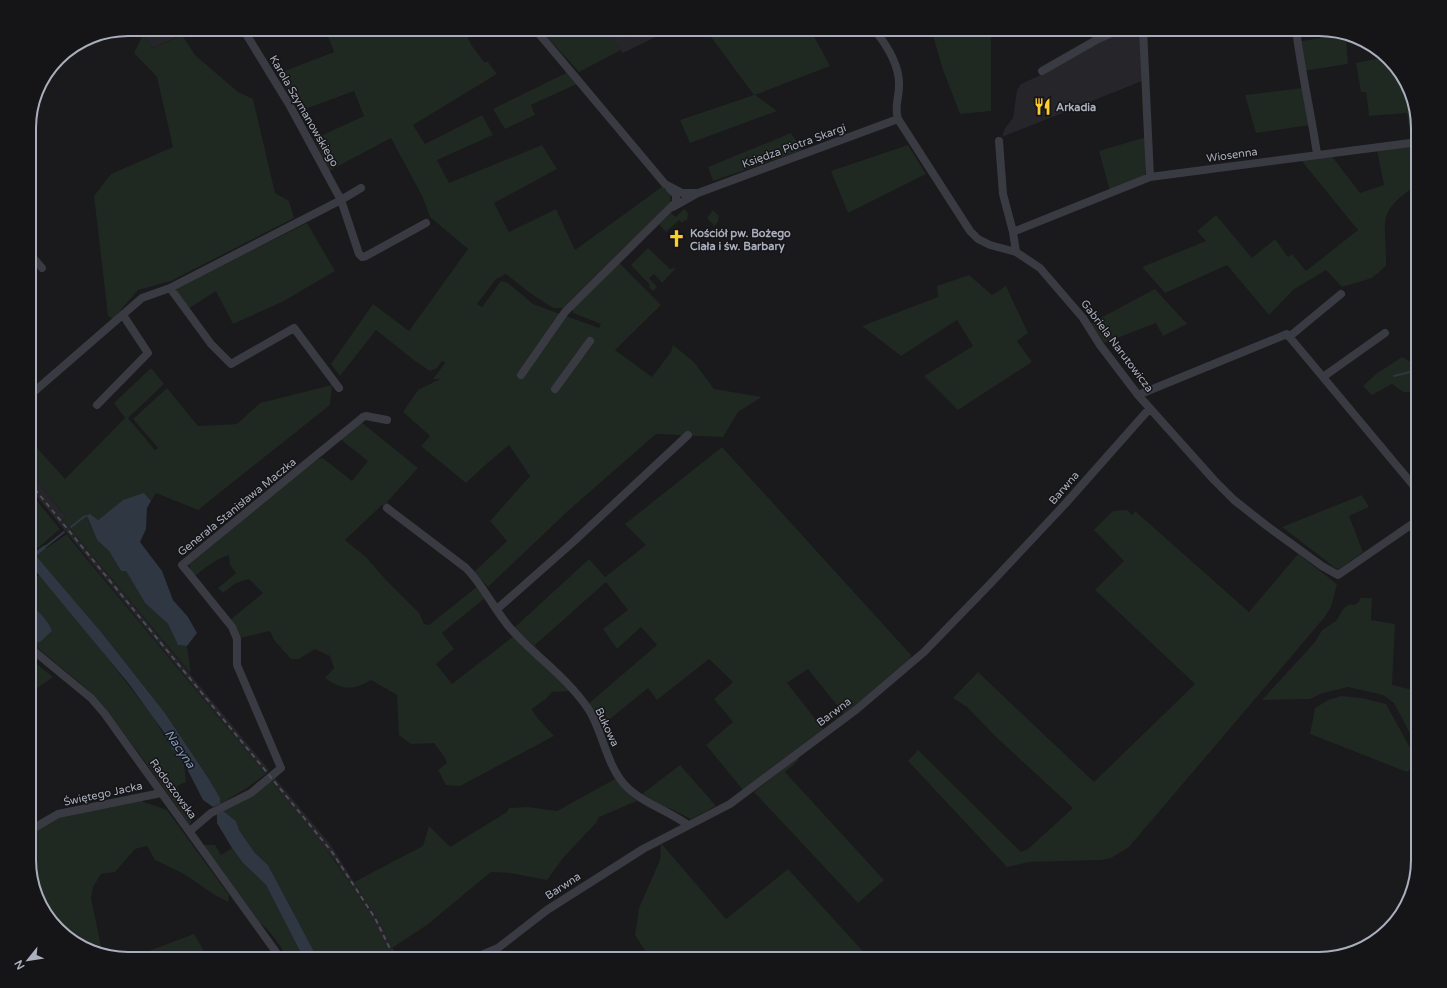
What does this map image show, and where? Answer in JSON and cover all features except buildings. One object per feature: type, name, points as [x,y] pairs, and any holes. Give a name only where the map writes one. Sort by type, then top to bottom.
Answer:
[{"type":"street","name":"Karola Szymanowskiego","points":[[247,36],[290,106],[342,200],[359,254],[362,257],[426,223]]},
{"type":"street","name":"Księdza Piotra Skargi","points":[[521,374],[565,312],[666,212],[677,198],[541,36]]},
{"type":"street","name":"Gabriela Narutowicza","points":[[878,36],[891,57],[899,77],[896,113],[898,120],[970,232],[990,246],[1016,252],[1040,268],[1083,318],[1100,345],[1138,395],[1214,480],[1234,500],[1332,573],[1338,575],[1342,574],[1411,525]]},
{"type":"street","points":[[1042,70],[1105,36]]},
{"type":"street","points":[[1143,36],[1150,177]]},
{"type":"street","points":[[1297,36],[1301,73],[1311,115],[1317,154]]},
{"type":"street","name":"Księdza Piotra Skargi","points":[[666,212],[698,193],[898,120]]},
{"type":"street","points":[[999,142],[1003,194],[1013,232],[1016,252]]},
{"type":"street","name":"Wiosenna","points":[[1013,232],[1150,177],[1411,143]]},
{"type":"street","name":"Księdza Piotra Skargi","points":[[665,184],[682,193],[698,193]]},
{"type":"street","points":[[36,390],[142,298],[170,288],[342,200],[361,188]]},
{"type":"street","points":[[36,261],[42,268]]},
{"type":"street","points":[[170,288],[211,344],[231,364],[294,328],[339,388]]},
{"type":"street","points":[[1289,337],[1341,294]]},
{"type":"street","points":[[98,405],[148,353],[123,315]]},
{"type":"street","points":[[1323,377],[1385,333]]},
{"type":"street","points":[[1138,395],[1287,334],[1411,483]]},
{"type":"street","points":[[555,389],[590,340]]},
{"type":"street","name":"Barwna","points":[[489,952],[498,948],[547,910],[643,849],[730,804],[857,710],[924,652],[1065,504],[1150,408]]},
{"type":"street","name":"Generała Stanisława Maczka","points":[[190,831],[211,813],[222,806],[251,793],[281,768],[237,666],[237,639],[232,627],[182,565],[363,417],[366,416],[387,420]]},
{"type":"street","points":[[497,609],[688,436]]},
{"type":"street","name":"Bukowa","points":[[387,508],[466,568],[475,578],[511,629],[569,686],[589,711],[614,770],[625,784],[640,798],[675,815],[688,825]]},
{"type":"street","name":"Radoszowska","points":[[36,653],[97,705],[190,831],[276,952]]},
{"type":"street","name":"Świętego Jacka","points":[[36,827],[58,814],[161,793]]},
{"type":"shaded area","points":[[142,36],[153,48],[183,36],[195,55],[238,92],[253,99],[275,193],[289,201],[294,218],[171,281],[138,290],[113,319],[108,316],[94,196],[111,174],[173,147],[157,77],[134,53]]},
{"type":"shaded area","points":[[144,36],[179,36],[153,48]]},
{"type":"shaded area","points":[[328,36],[467,36],[484,62],[488,62],[497,74],[413,125],[425,144],[482,115],[493,135],[437,160],[449,183],[542,145],[557,169],[494,203],[509,232],[556,209],[575,250],[663,186],[670,194],[670,203],[565,308],[553,308],[530,293],[506,274],[496,279],[477,304],[482,307],[501,281],[508,283],[533,304],[599,328],[601,324],[573,313],[573,308],[619,263],[661,305],[615,350],[652,377],[671,352],[673,345],[694,362],[714,389],[762,397],[738,412],[723,437],[656,434],[569,510],[488,587],[474,572],[507,541],[490,521],[530,476],[509,445],[466,483],[421,446],[430,436],[403,412],[418,390],[440,379],[433,379],[445,363],[442,361],[437,368],[430,371],[376,330],[340,376],[331,364],[373,304],[409,331],[468,249],[430,217],[423,198],[391,138],[329,171],[314,139],[364,116],[354,91],[300,111],[277,74],[334,52]]},
{"type":"shaded area","points":[[546,36],[609,36],[621,50],[579,72]]},
{"type":"shaded area","points":[[609,36],[658,36],[623,53]]},
{"type":"shaded area","points":[[814,36],[830,66],[755,95],[777,111],[690,143],[680,120],[754,95],[711,37]]},
{"type":"shaded area","points":[[933,36],[992,36],[991,111],[960,114],[943,70]]},
{"type":"shaded area","points":[[1111,36],[1140,36],[1142,81],[1002,137],[1005,128],[1013,118],[1017,90],[1021,84],[1047,72],[1096,42]]},
{"type":"shaded area","points":[[1328,37],[1346,40],[1348,64],[1303,71],[1300,43],[1302,41]]},
{"type":"shaded area","points":[[1379,58],[1392,72],[1399,82],[1408,104],[1411,140],[1407,113],[1369,116],[1366,92],[1361,92],[1356,63]]},
{"type":"shaded area","points":[[568,72],[579,83],[531,105],[535,115],[505,129],[493,109]]},
{"type":"shaded area","points":[[1302,88],[1310,125],[1256,133],[1245,95]]},
{"type":"shaded area","points":[[791,133],[802,150],[713,181],[708,167]]},
{"type":"shaded area","points":[[1146,137],[1145,175],[1110,191],[1099,151]]},
{"type":"shaded area","points":[[908,145],[926,174],[848,213],[831,171]]},
{"type":"shaded area","points":[[1411,146],[1411,189],[1395,203],[1389,211],[1385,227],[1386,266],[1372,278],[1342,287],[1326,270],[1293,290],[1269,315],[1227,265],[1165,293],[1142,267],[1206,241],[1197,231],[1216,215],[1252,258],[1275,239],[1288,257],[1292,254],[1306,271],[1358,230],[1300,159],[1331,155],[1360,193],[1384,185],[1377,150]]},
{"type":"shaded area","points":[[684,209],[688,213],[687,221],[685,220],[682,223],[679,220],[666,232],[659,224],[671,213],[676,217]]},
{"type":"shaded area","points":[[713,210],[719,216],[718,222],[714,226],[707,218]]},
{"type":"shaded area","points":[[307,223],[335,271],[284,301],[233,324],[216,291],[188,309],[177,294],[177,288]]},
{"type":"shaded area","points":[[648,248],[670,269],[676,268],[662,283],[654,274],[649,278],[657,287],[653,291],[649,287],[650,285],[631,265]]},
{"type":"shaded area","points":[[969,275],[992,295],[1006,286],[1028,333],[1017,341],[1032,362],[958,410],[924,376],[973,346],[957,320],[901,356],[862,326],[938,297],[937,286]]},
{"type":"shaded area","points":[[1155,289],[1187,324],[1163,336],[1156,323],[1104,343],[1091,323]]},
{"type":"shaded area","points":[[1402,357],[1411,362],[1411,392],[1403,392],[1392,384],[1372,395],[1363,386],[1376,374]]},
{"type":"shaded area","points":[[151,368],[164,384],[128,418],[155,450],[158,448],[133,419],[167,388],[198,426],[237,424],[260,403],[332,385],[330,405],[198,510],[156,493],[151,501],[123,500],[98,520],[85,516],[88,518],[97,540],[109,551],[121,571],[126,571],[145,603],[168,624],[178,645],[187,646],[191,674],[63,520],[66,517],[36,480],[36,447],[65,479],[125,418],[114,403]]},
{"type":"shaded area","points":[[361,422],[418,468],[387,502],[389,504],[385,507],[382,505],[345,540],[366,557],[386,580],[419,613],[424,624],[429,625],[478,586],[485,598],[442,633],[454,649],[436,664],[452,684],[514,636],[570,691],[552,692],[547,698],[532,709],[538,719],[554,736],[460,786],[446,785],[438,770],[447,763],[434,743],[411,744],[399,735],[397,695],[371,680],[365,684],[348,688],[331,682],[325,678],[334,668],[330,656],[315,649],[299,659],[291,659],[274,640],[270,631],[240,638],[230,620],[263,593],[249,579],[236,583],[223,593],[218,588],[236,573],[230,565],[229,555],[215,561],[195,576],[191,571],[189,564],[318,459],[323,458],[352,481],[368,461],[340,439]]},
{"type":"shaded area","points":[[722,447],[911,655],[910,661],[844,714],[808,669],[787,683],[824,730],[743,790],[706,745],[733,722],[714,699],[733,682],[709,659],[657,700],[648,688],[599,728],[588,704],[657,645],[641,627],[617,649],[603,629],[628,610],[606,582],[535,645],[539,650],[514,628],[589,559],[605,577],[646,545],[625,524]]},
{"type":"shaded area","points":[[36,480],[66,517],[63,520],[269,770],[266,774],[36,495]]},
{"type":"shaded area","points":[[1362,495],[1369,507],[1349,516],[1363,552],[1338,570],[1282,527]]},
{"type":"shaded area","points":[[36,500],[60,529],[36,549]]},
{"type":"shaded area","points":[[1127,510],[1132,515],[1135,511],[1249,612],[1298,554],[1337,584],[1331,607],[1324,618],[1129,847],[1111,858],[1102,860],[1029,862],[1007,867],[908,761],[918,750],[1021,852],[1028,849],[1073,808],[996,737],[967,707],[953,698],[978,672],[1094,782],[1195,684],[1095,590],[1124,561],[1094,530],[1113,511]]},
{"type":"shaded area","points":[[67,534],[266,774],[247,788],[220,804],[219,798],[209,779],[165,713],[102,633],[36,555]]},
{"type":"shaded area","points":[[40,575],[88,633],[154,718],[172,749],[184,763],[186,782],[177,786],[185,807],[194,814],[190,825],[138,752],[101,705],[86,688],[36,647],[36,577]]},
{"type":"shaded area","points":[[1360,598],[1372,598],[1371,620],[1395,624],[1392,685],[1411,690],[1411,736],[1394,703],[1383,695],[1348,687],[1323,693],[1310,699],[1262,700],[1315,642],[1322,630],[1336,621],[1344,608],[1350,604],[1354,605],[1359,602]]},
{"type":"shaded area","points":[[36,664],[53,677],[36,689]]},
{"type":"shaded area","points":[[1341,696],[1362,698],[1386,704],[1411,749],[1411,768],[1407,772],[1310,734],[1315,708],[1328,700]]},
{"type":"shaded area","points":[[797,758],[799,760],[785,772],[884,880],[858,903],[754,792]]},
{"type":"shaded area","points":[[680,765],[716,806],[691,819],[671,809],[662,807],[642,794]]},
{"type":"shaded area","points":[[274,777],[330,844],[384,930],[395,952],[388,952],[361,900],[336,862],[270,780]]},
{"type":"shaded area","points":[[615,779],[637,801],[599,817],[596,823],[563,858],[547,880],[510,873],[491,872],[427,925],[392,948],[384,930],[354,882],[423,846],[429,826],[450,847],[507,812],[509,808],[528,807],[557,811]]},
{"type":"shaded area","points":[[270,780],[338,865],[368,911],[389,952],[314,952],[268,865],[255,853],[239,830],[236,821],[222,810]]},
{"type":"shaded area","points":[[141,801],[167,810],[229,895],[228,902],[213,894],[184,874],[155,860],[147,846],[135,849],[115,872],[101,874],[93,887],[91,898],[101,948],[82,940],[67,929],[51,911],[45,901],[38,878],[36,866],[36,830],[59,817]]},
{"type":"shaded area","points":[[661,843],[726,919],[788,869],[864,952],[646,952],[635,935],[639,908],[660,860]]},
{"type":"shaded area","points":[[203,845],[215,845],[221,855],[232,848],[243,863],[266,885],[300,952],[283,952],[268,930],[259,922]]},
{"type":"shaded area","points":[[194,934],[204,951],[202,952],[146,952]]},
{"type":"water","points":[[144,493],[151,501],[147,508],[146,529],[140,542],[162,571],[173,600],[188,617],[197,633],[187,646],[178,645],[168,624],[145,603],[126,571],[121,571],[109,551],[97,540],[88,518],[85,516],[90,514],[98,520],[123,500]]},
{"type":"water","points":[[45,545],[46,548],[36,556],[36,551]]},
{"type":"water","name":"Nacyna","points":[[36,556],[102,633],[165,713],[209,779],[220,798],[220,804],[213,807],[203,800],[184,763],[172,749],[163,731],[129,684],[36,571]]},
{"type":"water","points":[[36,610],[46,619],[52,631],[40,642],[36,642]]},
{"type":"water","points":[[222,810],[236,821],[239,830],[255,853],[268,865],[314,952],[300,952],[266,885],[243,863],[232,848],[217,823],[217,813]]},
{"type":"waterway","points":[[1394,376],[1411,372]]},
{"type":"waterway","points":[[71,527],[85,516]]},
{"type":"waterway","points":[[45,547],[64,532]]},
{"type":"railway","points":[[36,491],[332,852],[375,918],[392,952]]},
{"type":"place","name":"Arkadia","points":[[1043,107]]},
{"type":"place","name":"Kościół pw. Bożego Ciała i św. Barbary","points":[[677,239]]}]
